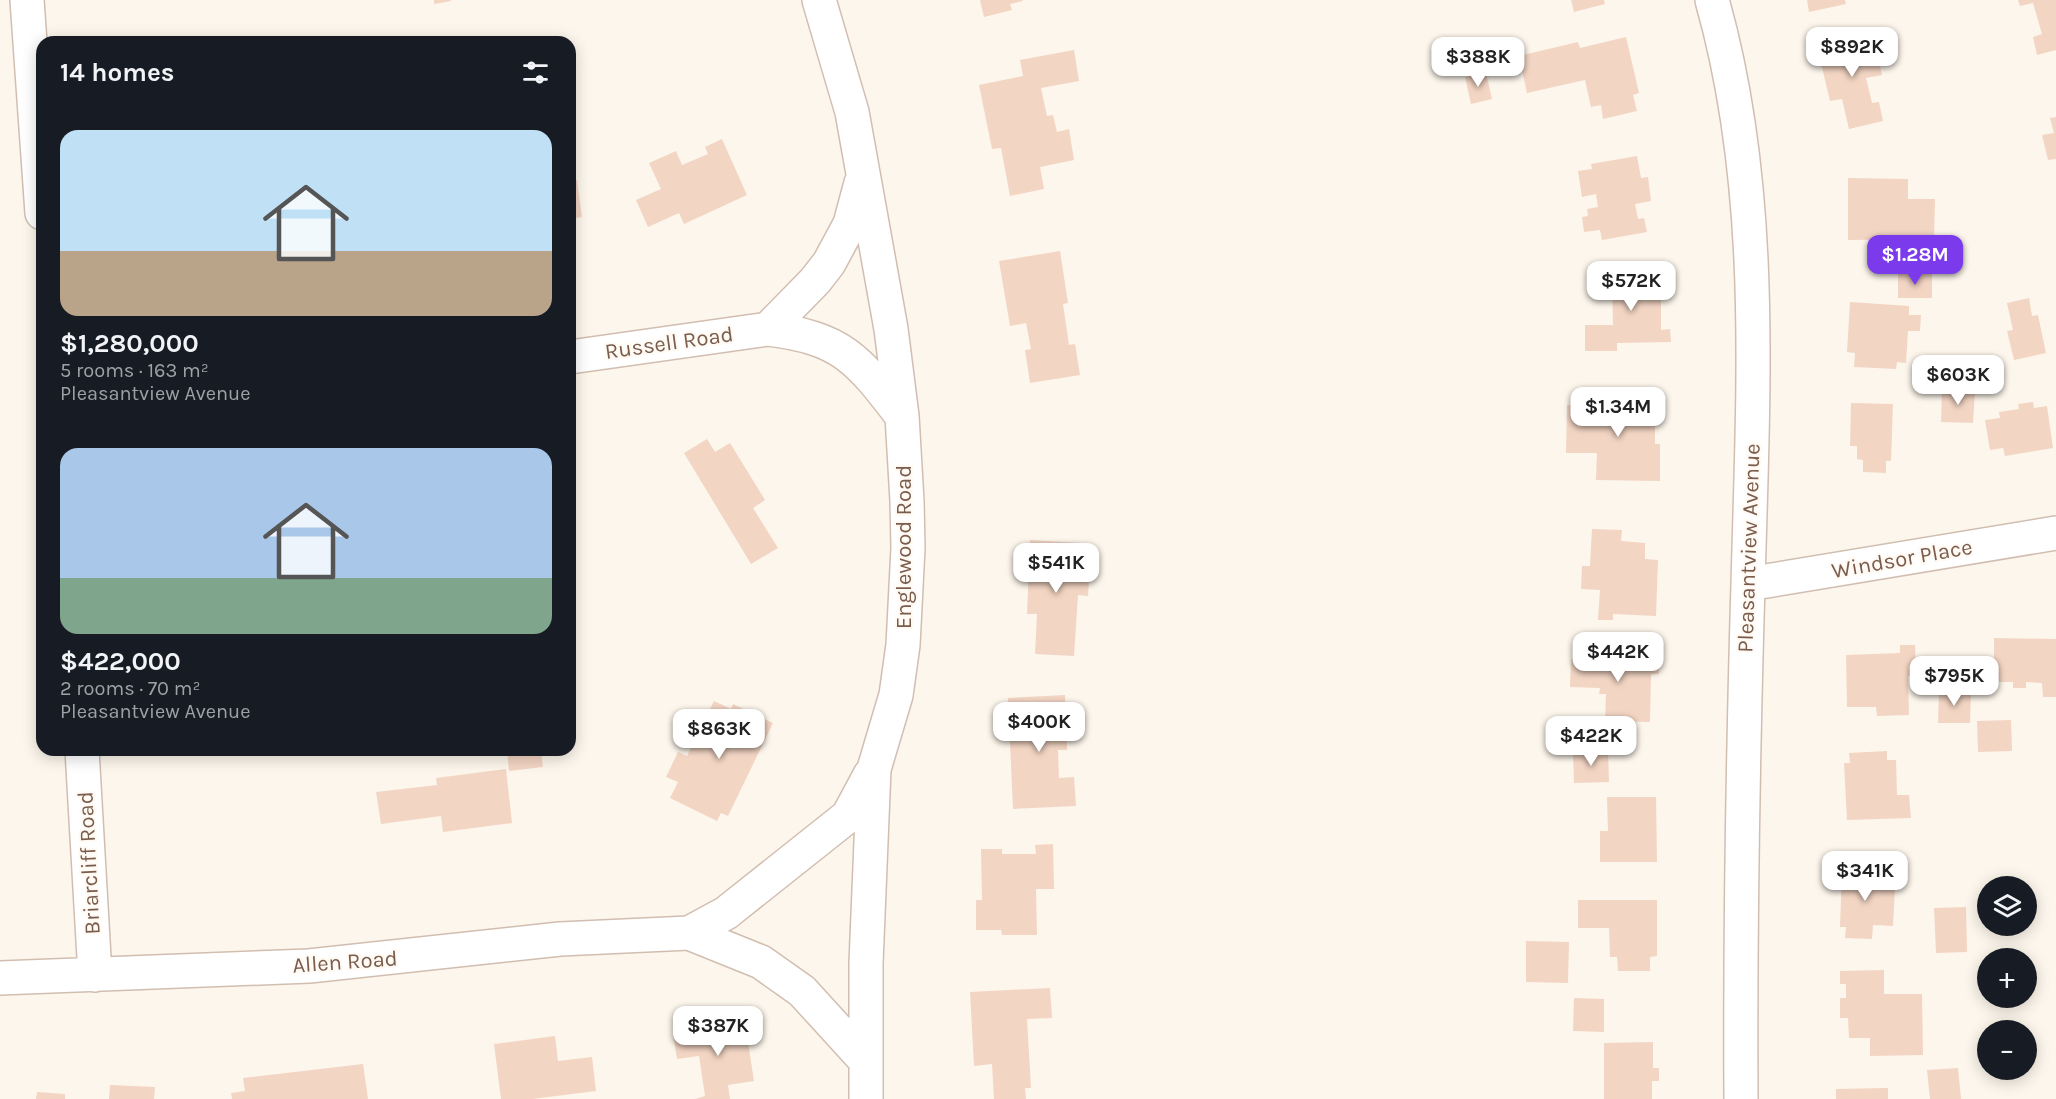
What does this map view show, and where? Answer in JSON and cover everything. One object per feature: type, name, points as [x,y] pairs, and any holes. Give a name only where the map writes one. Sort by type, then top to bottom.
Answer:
[{"type":"street","points":[[27,0],[36,128]]},
{"type":"street","name":"Englewood Road","points":[[819,0],[852,112],[891,329],[902,416],[908,548],[903,645],[896,695],[874,769],[866,1099]]},
{"type":"street","name":"Pleasantview Avenue","points":[[1712,0],[1738,114],[1748,199],[1754,384],[1741,897],[1741,1099]]},
{"type":"street","points":[[768,328],[815,281],[829,263],[850,224],[864,173]]},
{"type":"street","name":"Russell Road","points":[[576,356],[768,328],[800,332],[831,344],[860,365],[902,416]]},
{"type":"street","name":"Windsor Place","points":[[1748,585],[2056,533]]},
{"type":"street","name":"Briarcliff Road","points":[[82,756],[95,975]]},
{"type":"street","name":"Allen Road","points":[[689,933],[726,913],[848,816],[874,769]]},
{"type":"street","name":"Allen Road","points":[[0,978],[309,966],[560,939],[689,933],[761,962],[802,991],[866,1061]]},
{"type":"building","points":[[434,0],[451,0],[451,1],[434,4]]},
{"type":"building","points":[[980,0],[1023,1],[1010,4],[1012,10],[984,17]]},
{"type":"building","points":[[1571,0],[1604,0],[1605,4],[1574,12]]},
{"type":"building","points":[[1807,0],[1845,0],[1846,4],[1809,12]]},
{"type":"building","points":[[2018,0],[2056,0],[2056,50],[2037,55],[2033,37],[2042,34],[2033,3],[2020,6]]},
{"type":"building","points":[[1873,34],[1882,75],[1866,78],[1872,103],[1879,102],[1883,121],[1849,129],[1842,99],[1830,101],[1817,46]]},
{"type":"building","points":[[1626,37],[1639,93],[1633,95],[1637,111],[1603,119],[1601,105],[1591,107],[1585,80],[1527,93],[1519,56],[1578,42],[1580,48]]},
{"type":"building","points":[[1074,50],[1079,81],[1041,88],[1047,116],[1053,115],[1057,132],[1069,129],[1074,160],[1040,167],[1044,189],[1010,196],[1001,148],[992,149],[979,85],[1023,76],[1020,60]]},
{"type":"building","points":[[1486,73],[1492,99],[1471,104],[1465,77]]},
{"type":"building","points":[[2056,117],[2056,159],[2048,160],[2042,135],[2054,133],[2050,118]]},
{"type":"building","points":[[722,139],[747,195],[684,224],[679,213],[648,227],[636,200],[661,189],[649,163],[676,151],[682,165],[708,154],[705,147]]},
{"type":"building","points":[[1637,156],[1641,178],[1648,177],[1651,201],[1635,204],[1638,219],[1644,218],[1647,232],[1602,240],[1600,230],[1584,232],[1582,217],[1588,216],[1587,209],[1598,207],[1596,194],[1582,197],[1578,171],[1592,169],[1591,164]]},
{"type":"building","points":[[1848,178],[1908,179],[1908,199],[1935,199],[1934,239],[1848,240]]},
{"type":"building","points":[[576,180],[582,217],[576,218]]},
{"type":"building","points":[[1060,251],[1068,303],[1063,304],[1069,345],[1075,344],[1080,375],[1030,383],[1025,350],[1031,349],[1026,323],[1010,326],[999,261]]},
{"type":"building","points":[[1653,265],[1653,282],[1661,282],[1661,330],[1670,329],[1671,342],[1617,343],[1617,351],[1585,351],[1585,325],[1613,325],[1612,280],[1618,280],[1618,266]]},
{"type":"building","points":[[1932,273],[1932,298],[1898,298],[1898,274]]},
{"type":"building","points":[[2029,298],[2032,316],[2038,315],[2046,353],[2014,360],[2007,331],[2013,330],[2007,303]]},
{"type":"building","points":[[1850,302],[1909,306],[1909,315],[1921,315],[1920,331],[1908,331],[1906,363],[1897,362],[1896,369],[1854,367],[1855,353],[1847,352]]},
{"type":"building","points":[[1627,387],[1649,388],[1649,403],[1655,403],[1655,444],[1660,444],[1660,481],[1596,480],[1597,453],[1566,453],[1567,405],[1626,406]]},
{"type":"building","points":[[1942,389],[1975,390],[1973,423],[1941,422]]},
{"type":"building","points":[[2033,402],[2034,408],[2047,406],[2053,448],[2005,456],[2003,448],[1990,450],[1985,420],[2000,418],[1999,412],[2019,409],[2018,404]]},
{"type":"building","points":[[1851,403],[1893,404],[1891,461],[1886,461],[1886,473],[1863,472],[1863,460],[1857,459],[1857,446],[1850,446]]},
{"type":"building","points":[[707,439],[715,452],[730,443],[765,500],[753,508],[778,548],[751,564],[684,453]]},
{"type":"building","points":[[1592,529],[1622,530],[1621,541],[1645,543],[1645,559],[1658,560],[1656,616],[1613,614],[1613,620],[1598,620],[1600,590],[1581,589],[1582,566],[1590,566]]},
{"type":"building","points":[[1030,540],[1081,543],[1079,565],[1090,566],[1088,596],[1078,595],[1074,656],[1035,654],[1037,614],[1027,614]]},
{"type":"building","points":[[1994,638],[2056,639],[2056,697],[2043,697],[2042,683],[2026,682],[2026,688],[2013,688],[2013,682],[1994,682]]},
{"type":"building","points":[[1900,645],[1915,645],[1916,676],[1908,676],[1909,715],[1877,716],[1876,707],[1847,707],[1846,655],[1900,653]]},
{"type":"building","points":[[1591,647],[1609,647],[1608,656],[1659,657],[1659,674],[1651,674],[1650,722],[1605,721],[1606,694],[1599,694],[1600,688],[1570,687],[1571,659],[1591,659]]},
{"type":"building","points":[[1939,691],[1971,692],[1970,723],[1938,723]]},
{"type":"building","points":[[1065,695],[1067,750],[1058,750],[1059,778],[1074,777],[1076,806],[1013,809],[1008,698]]},
{"type":"building","points":[[714,701],[731,709],[733,704],[773,723],[728,816],[721,813],[717,821],[670,798],[678,782],[666,777],[678,752],[687,756]]},
{"type":"building","points":[[2011,720],[2012,751],[1978,752],[1977,721]]},
{"type":"building","points":[[1608,751],[1609,782],[1574,783],[1573,752]]},
{"type":"building","points":[[1887,751],[1887,760],[1896,760],[1897,795],[1909,795],[1911,818],[1847,820],[1844,763],[1850,763],[1849,753]]},
{"type":"building","points":[[508,756],[542,756],[543,767],[509,771]]},
{"type":"building","points":[[506,769],[512,823],[443,832],[441,816],[381,824],[376,792],[437,785],[436,778]]},
{"type":"building","points":[[1607,797],[1656,797],[1657,862],[1600,862],[1600,831],[1608,831]]},
{"type":"building","points":[[1053,844],[1054,889],[1036,889],[1037,935],[1002,935],[1001,930],[976,930],[976,900],[982,900],[981,849],[1002,849],[1002,854],[1036,854],[1035,845]]},
{"type":"building","points":[[1842,868],[1884,870],[1884,888],[1895,888],[1893,926],[1873,925],[1872,939],[1845,938],[1846,927],[1840,927]]},
{"type":"building","points":[[1578,900],[1657,900],[1657,956],[1650,957],[1650,971],[1618,971],[1617,957],[1610,957],[1609,928],[1578,928]]},
{"type":"building","points":[[1966,907],[1967,952],[1936,953],[1934,908]]},
{"type":"building","points":[[1526,941],[1569,942],[1568,983],[1526,982]]},
{"type":"building","points":[[1884,970],[1884,994],[1922,994],[1923,1055],[1870,1056],[1870,1038],[1849,1038],[1848,1018],[1840,1018],[1840,998],[1846,998],[1846,984],[1840,984],[1840,971]]},
{"type":"building","points":[[1050,988],[1052,1018],[1027,1019],[1031,1088],[1025,1088],[1026,1099],[994,1099],[992,1064],[974,1066],[970,992]]},
{"type":"building","points":[[1574,998],[1604,999],[1604,1032],[1573,1031]]},
{"type":"building","points":[[745,1023],[754,1081],[728,1085],[730,1099],[695,1099],[705,1096],[699,1056],[677,1059],[673,1034]]},
{"type":"building","points":[[555,1036],[558,1061],[592,1057],[596,1091],[532,1099],[501,1099],[494,1044]]},
{"type":"building","points":[[1653,1042],[1653,1068],[1659,1068],[1659,1081],[1652,1081],[1652,1099],[1604,1099],[1604,1043]]},
{"type":"building","points":[[363,1064],[368,1099],[232,1099],[231,1093],[245,1091],[243,1078]]},
{"type":"building","points":[[1958,1068],[1961,1099],[1930,1099],[1927,1070]]},
{"type":"building","points":[[110,1085],[155,1087],[154,1099],[109,1099]]},
{"type":"building","points":[[1888,1088],[1888,1099],[1836,1099],[1836,1089]]},
{"type":"building","points":[[37,1092],[65,1094],[65,1099],[36,1099]]}]
